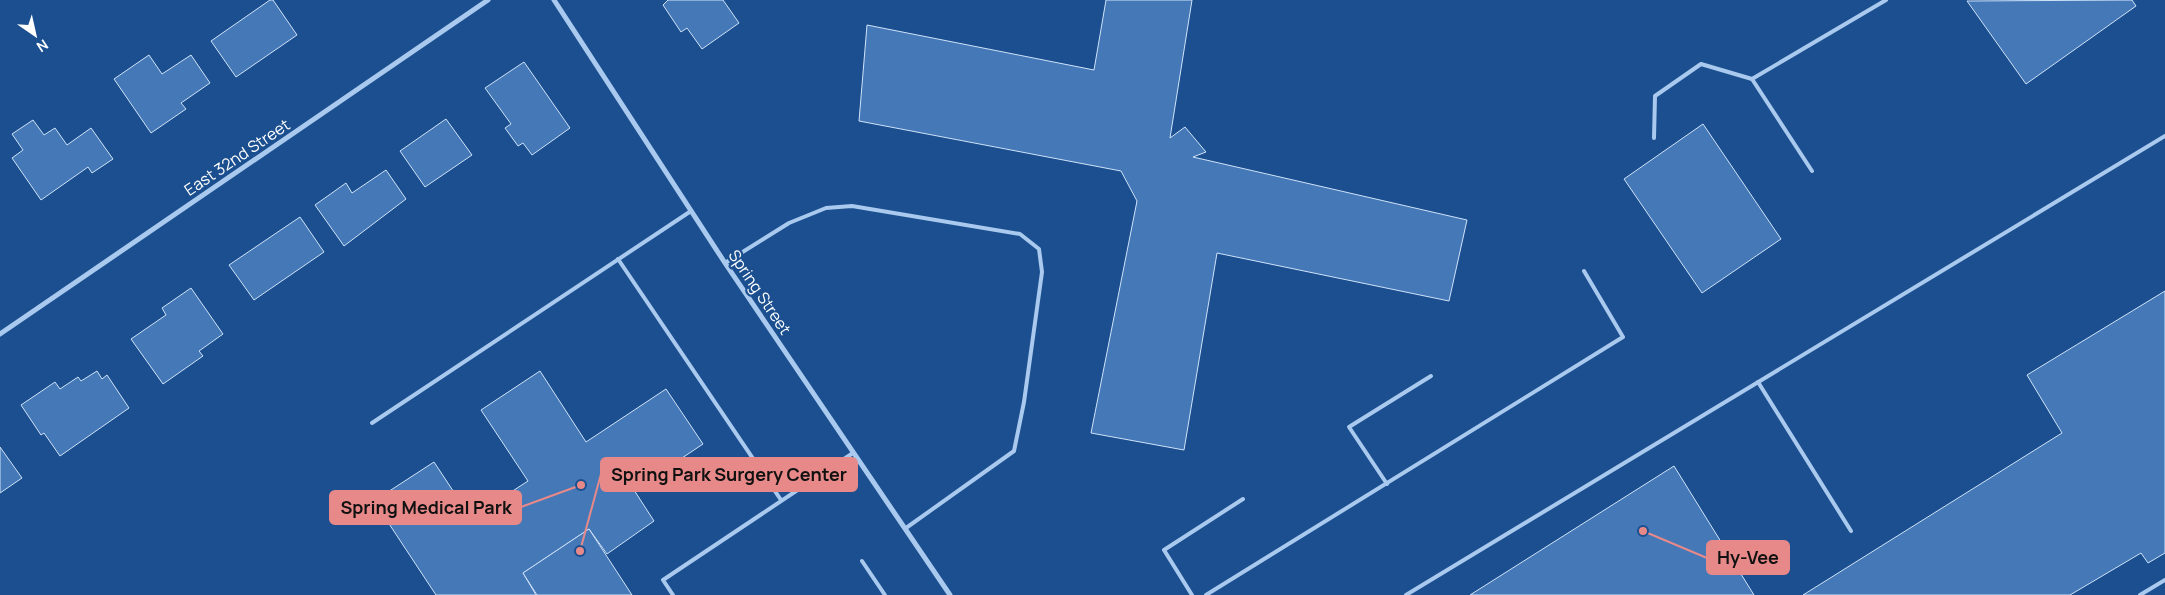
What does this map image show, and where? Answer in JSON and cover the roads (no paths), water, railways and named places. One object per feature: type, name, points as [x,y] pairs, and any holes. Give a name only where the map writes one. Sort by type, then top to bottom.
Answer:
[{"type":"street","name":"East 32nd Street","points":[[0,334],[488,0]]},
{"type":"street","name":"Spring Street","points":[[554,0],[725,263],[950,595]]},
{"type":"lane","points":[[1752,79],[1886,0]]},
{"type":"lane","points":[[1654,138],[1655,96],[1701,64],[1752,79],[1812,172]]},
{"type":"lane","points":[[1406,595],[2165,136]]},
{"type":"lane","points":[[725,263],[789,223],[826,208],[852,206],[1020,234],[1039,249],[1042,272],[1024,402],[1014,451],[906,528]]},
{"type":"lane","points":[[372,423],[691,211]]},
{"type":"lane","points":[[618,259],[781,500]]},
{"type":"lane","points":[[1206,595],[1623,338],[1584,271]]},
{"type":"lane","points":[[1387,484],[1349,427],[1432,376]]},
{"type":"lane","points":[[1758,382],[1851,530]]},
{"type":"lane","points":[[673,595],[663,580],[853,453]]},
{"type":"lane","points":[[1192,595],[1164,550],[1243,499]]},
{"type":"lane","points":[[862,561],[885,595]]},
{"type":"lane","points":[[2140,595],[2165,580]]},
{"type":"place","name":"Spring Medical Park","points":[[581,485]]},
{"type":"place","name":"Hy-Vee","points":[[1643,531]]},
{"type":"place","name":"Spring Park Surgery Center","points":[[580,551]]}]
